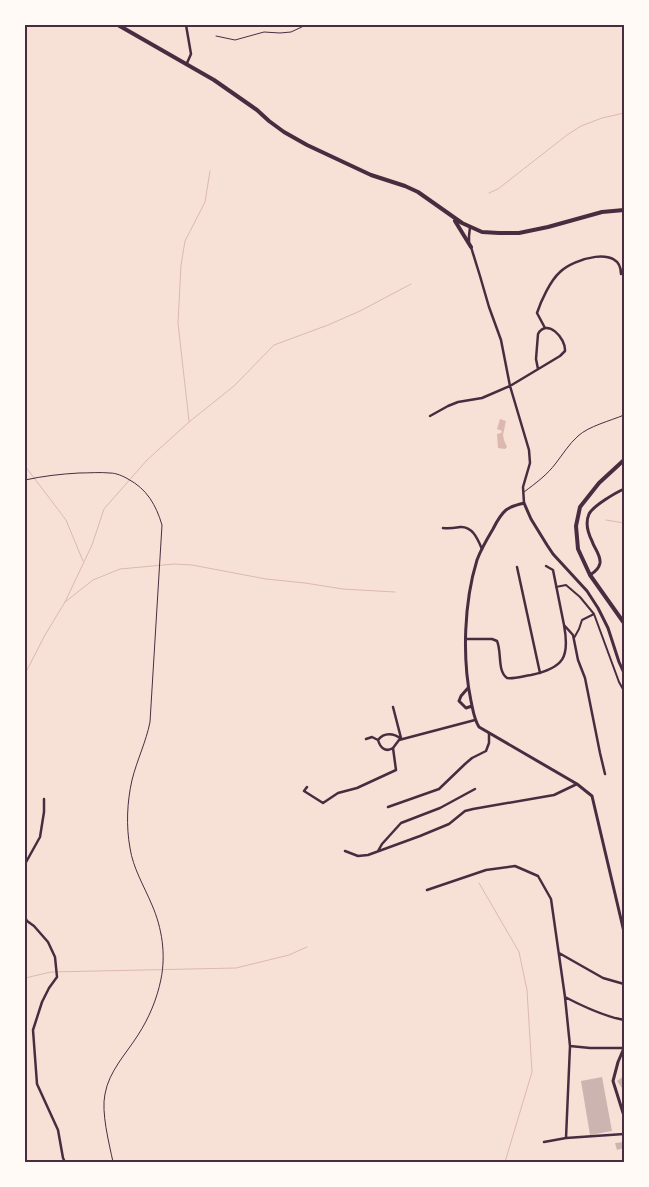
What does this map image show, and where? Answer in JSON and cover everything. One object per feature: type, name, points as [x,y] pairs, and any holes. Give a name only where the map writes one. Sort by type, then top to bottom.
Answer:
[{"type":"main road","points":[[118,25],[214,80],[244,100],[284,132],[371,175],[418,192],[462,224],[482,232],[519,232],[548,227],[602,212],[624,210]]},
{"type":"main road","points":[[453,217],[471,247]]},
{"type":"main road","points":[[624,460],[599,483],[580,507],[576,526],[578,549],[590,574],[624,624]]},
{"type":"street","points":[[186,25],[191,54],[187,63]]},
{"type":"street","points":[[470,227],[471,247],[501,340],[510,386],[530,457],[522,492],[524,503],[547,546],[586,591],[598,608],[608,628],[624,673]]},
{"type":"street","points":[[430,416],[458,402],[482,398],[510,386],[560,356],[565,351],[563,341],[556,332],[544,328],[538,317],[538,310],[552,282],[568,265],[596,256],[612,258],[618,263],[621,274]]},
{"type":"street","points":[[538,369],[536,359],[538,334],[544,328]]},
{"type":"street","points":[[590,574],[598,569],[600,562],[589,534],[587,522],[590,513],[624,489]]},
{"type":"street","points":[[524,503],[512,506],[504,512],[482,549],[472,578],[466,650],[468,688],[475,720],[479,727],[577,784],[592,796],[624,932]]},
{"type":"street","points":[[443,528],[466,528],[476,537],[482,549]]},
{"type":"street","points":[[466,639],[492,639],[497,641],[500,648],[503,674],[507,678],[540,673],[559,665],[566,651],[564,625],[553,570],[546,566]]},
{"type":"street","points":[[517,567],[540,673]]},
{"type":"street","points":[[556,587],[566,585],[580,597],[594,614],[624,691]]},
{"type":"street","points":[[574,638],[582,620],[594,614]]},
{"type":"street","points":[[564,625],[574,638],[605,774]]},
{"type":"street","points":[[468,688],[459,699],[459,702],[466,708],[472,706]]},
{"type":"street","points":[[393,707],[401,740]]},
{"type":"street","points":[[366,739],[372,737],[378,740],[382,748],[391,750],[399,740],[475,720]]},
{"type":"street","points":[[388,807],[439,789],[472,758],[486,751],[489,743],[489,733]]},
{"type":"street","points":[[378,740],[380,737],[393,734],[397,735],[401,740]]},
{"type":"street","points":[[307,787],[304,791],[323,803],[338,793],[357,788],[396,770],[393,748]]},
{"type":"street","points":[[345,851],[363,856],[377,852],[449,824],[472,808],[554,795],[577,784]]},
{"type":"street","points":[[377,852],[401,823],[440,808],[475,789]]},
{"type":"street","points":[[25,864],[40,837],[44,799]]},
{"type":"street","points":[[427,890],[486,870],[515,866],[538,876],[551,899],[570,1046],[566,1138]]},
{"type":"street","points":[[25,917],[48,942],[55,957],[57,977],[42,1002],[33,1030],[37,1084],[58,1130],[63,1158],[66,1162]]},
{"type":"street","points":[[559,953],[603,978],[624,984]]},
{"type":"street","points":[[565,997],[593,1011],[624,1020]]},
{"type":"street","points":[[570,1046],[624,1048],[613,1081],[624,1116]]},
{"type":"street","points":[[544,1142],[566,1138],[624,1134]]},
{"type":"lane","points":[[522,492],[536,483],[550,470],[579,435],[624,415]]},
{"type":"lane","points":[[25,480],[54,475],[87,473],[111,473],[123,476],[144,490],[150,497],[162,525],[150,722],[146,741],[132,779],[127,818],[130,850],[158,920],[163,957],[161,977],[155,1002],[148,1019],[112,1074],[104,1096],[105,1117],[112,1162]]},
{"type":"path","points":[[216,36],[235,40],[264,32],[291,32],[306,25]]},
{"type":"shaded area","points":[[500,419],[506,421],[503,435],[507,447],[505,449],[498,448],[497,434],[502,431],[497,429]]},
{"type":"building","points":[[624,1076],[624,1091],[617,1081]]},
{"type":"building","points":[[602,1077],[612,1131],[590,1135],[581,1081]]},
{"type":"building","points":[[624,1142],[624,1148],[617,1150],[615,1143]]},
{"type":"waterway","points":[[489,193],[498,189],[581,126],[602,118],[624,113]]},
{"type":"waterway","points":[[189,421],[178,323],[181,265],[185,241],[205,202],[210,171]]},
{"type":"waterway","points":[[65,602],[92,545],[104,509],[147,460],[189,422],[234,386],[274,345],[360,311],[411,284]]},
{"type":"waterway","points":[[25,466],[66,520],[83,561]]},
{"type":"waterway","points":[[606,520],[624,523]]},
{"type":"waterway","points":[[25,674],[65,602],[93,580],[120,569],[174,564],[192,565],[266,579],[343,589],[395,592]]},
{"type":"waterway","points":[[479,883],[519,952],[527,990],[532,1072],[505,1162]]},
{"type":"waterway","points":[[25,978],[51,972],[236,968],[289,955],[307,947]]}]
